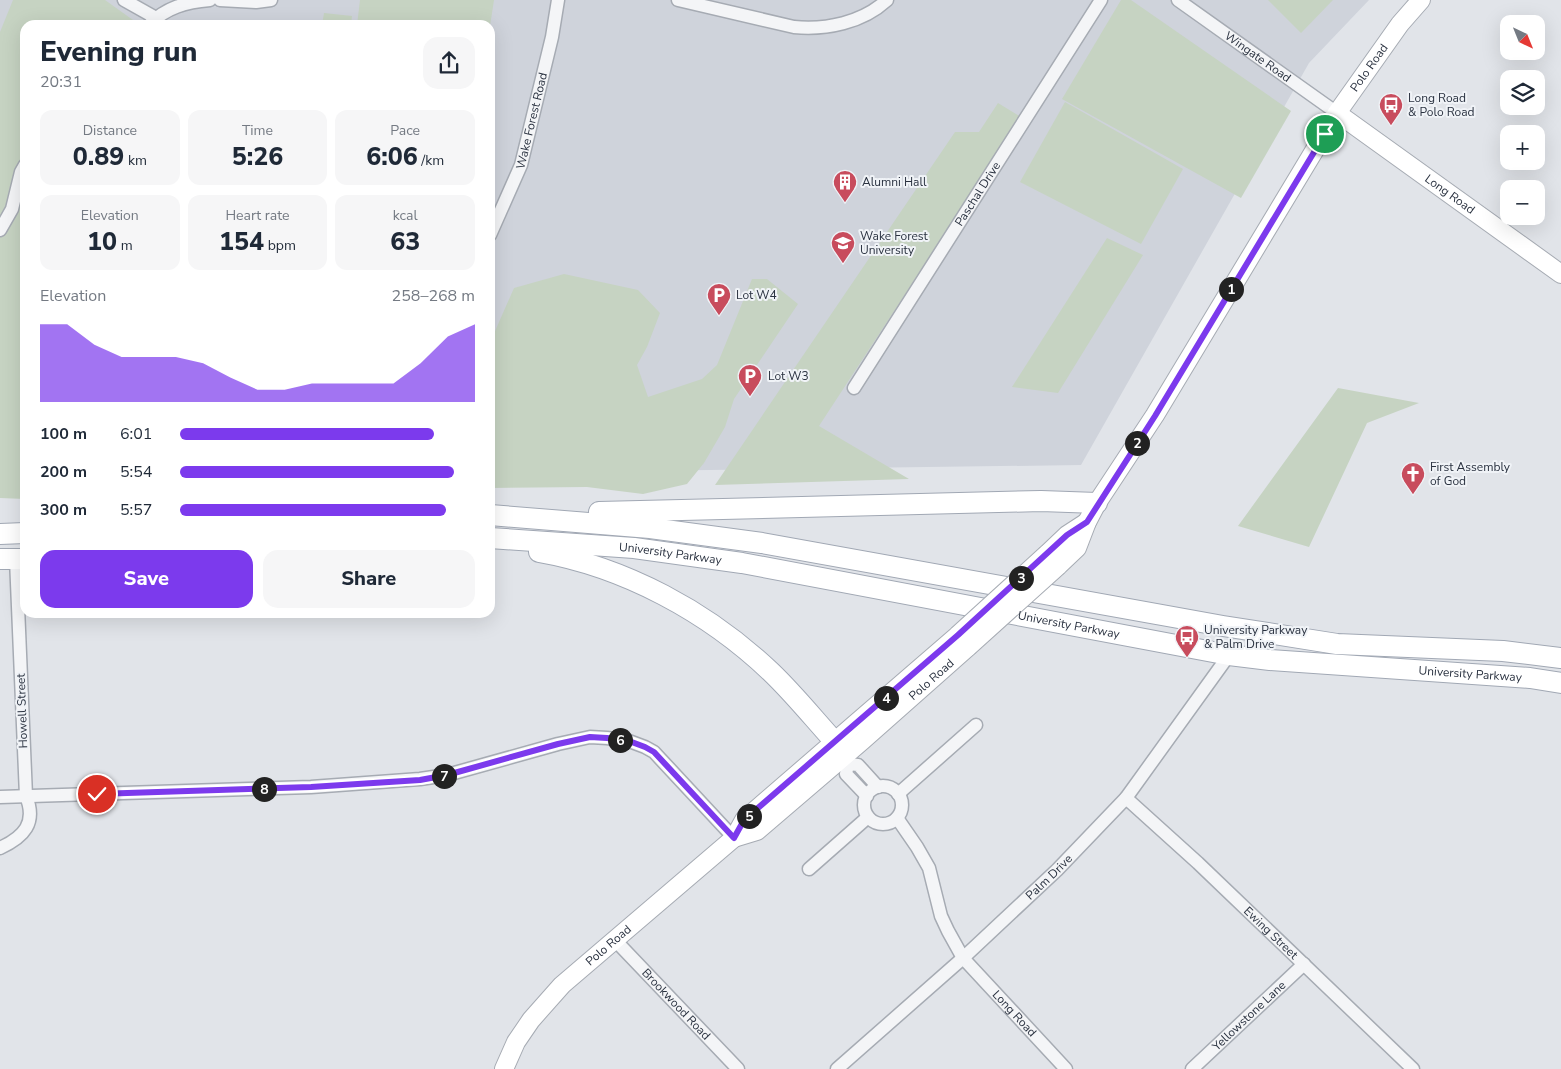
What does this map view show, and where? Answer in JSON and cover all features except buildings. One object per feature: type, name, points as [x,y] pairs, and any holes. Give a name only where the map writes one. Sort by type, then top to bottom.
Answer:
[{"type":"main road","name":"Polo Road","points":[[842,755],[963,641],[1053,560],[1067,535],[1087,522],[1097,503],[1155,416],[1337,113],[1400,24],[1421,0]]},
{"type":"main road","name":"Long Road","points":[[1337,113],[1561,274]]},
{"type":"main road","points":[[498,515],[1041,502],[1097,503]]},
{"type":"main road","name":"University Parkway","points":[[498,515],[650,528],[762,543],[1223,626],[1337,644],[1503,651],[1561,658]]},
{"type":"main road","points":[[0,534],[20,533]]},
{"type":"main road","name":"University Parkway","points":[[495,538],[634,548],[742,564],[1229,655],[1280,661],[1530,678],[1561,683]]},
{"type":"main road","points":[[495,546],[558,555],[589,564],[656,591],[690,609],[740,645],[772,673],[842,755]]},
{"type":"main road","name":"Polo Road","points":[[504,1069],[516,1042],[531,1020],[562,985],[734,838],[744,820],[862,741],[963,641]]},
{"type":"street","points":[[124,0],[152,20]]},
{"type":"street","points":[[155,20],[176,6],[190,2],[210,0]]},
{"type":"street","points":[[220,0],[256,2],[271,0]]},
{"type":"street","name":"Wake Forest Road","points":[[495,224],[522,164],[552,37],[558,0]]},
{"type":"street","points":[[678,0],[794,27],[808,28],[838,25],[871,12],[887,0]]},
{"type":"street","name":"Paschal Drive","points":[[854,388],[1101,0]]},
{"type":"street","name":"Wingate Road","points":[[1178,0],[1337,113]]},
{"type":"street","points":[[0,230],[12,209],[20,176]]},
{"type":"street","name":"Howell Street","points":[[0,848],[20,837],[26,828],[30,812],[26,796],[14,559]]},
{"type":"street","name":"Palm Drive","points":[[837,1069],[963,958],[1058,870],[1126,798],[1229,655]]},
{"type":"street","points":[[898,794],[976,725]]},
{"type":"street","points":[[0,797],[311,787],[420,780],[447,775],[590,737],[629,741],[654,752],[734,838]]},
{"type":"street","points":[[842,755],[858,765],[878,787]]},
{"type":"street","points":[[842,755],[846,774],[867,796]]},
{"type":"street","points":[[892,787],[898,794],[902,809],[897,818],[883,824],[875,822],[868,817],[864,803],[871,789],[892,787]]},
{"type":"street","name":"Ewing Street","points":[[1126,798],[1203,867],[1413,1069]]},
{"type":"street","points":[[809,869],[868,817]]},
{"type":"street","name":"Long Road","points":[[897,818],[929,868],[941,916],[963,958],[1066,1069]]},
{"type":"street","name":"Brookwood Road","points":[[614,939],[738,1069]]},
{"type":"street","name":"Yellowstone Lane","points":[[1192,1069],[1304,964]]},
{"type":"shaded area","name":"Wake Forest University","points":[[0,0],[1369,0],[1309,63],[1081,465],[495,473],[495,20],[20,20],[20,117],[0,487]]},
{"type":"green space","points":[[13,0],[105,0],[133,20],[20,20],[20,499],[0,498],[0,32]]},
{"type":"green space","points":[[360,0],[494,0],[491,20],[358,20]]},
{"type":"green space","points":[[1121,0],[1131,0],[1291,111],[1241,198],[1062,99]]},
{"type":"green space","points":[[1268,0],[1333,0],[1301,33]]},
{"type":"green space","points":[[324,13],[352,16],[352,20],[323,20]]},
{"type":"green space","points":[[1065,102],[1183,169],[1141,244],[1020,182]]},
{"type":"green space","points":[[998,103],[1021,117],[819,426],[909,479],[715,485],[955,132],[979,132]]},
{"type":"green space","points":[[1107,238],[1143,255],[1058,393],[1012,387]]},
{"type":"green space","points":[[564,274],[638,290],[660,313],[647,347],[637,365],[648,397],[702,379],[717,365],[752,279],[767,279],[798,304],[734,399],[725,427],[704,463],[687,484],[643,494],[587,487],[495,488],[495,331],[514,288]]},
{"type":"green space","points":[[1338,388],[1419,403],[1367,423],[1309,547],[1238,526]]},
{"type":"place","name":"Long Road & Polo Road","points":[[1391,126]]},
{"type":"place","name":"Alumni Hall","points":[[845,203]]},
{"type":"place","name":"Wake Forest University","points":[[843,264]]},
{"type":"place","name":"Lot W4","points":[[719,316]]},
{"type":"place","name":"Lot W3","points":[[750,397]]},
{"type":"place","name":"First Assembly of God","points":[[1413,495]]},
{"type":"place","name":"University Parkway & Palm Drive","points":[[1187,658]]},
{"type":"route","points":[[97,794],[311,787],[420,780],[447,775],[558,744],[590,737],[607,738],[629,741],[654,752],[734,838],[744,820],[958,635],[1067,535],[1087,522],[1097,503],[1155,416],[1325,134]]}]
